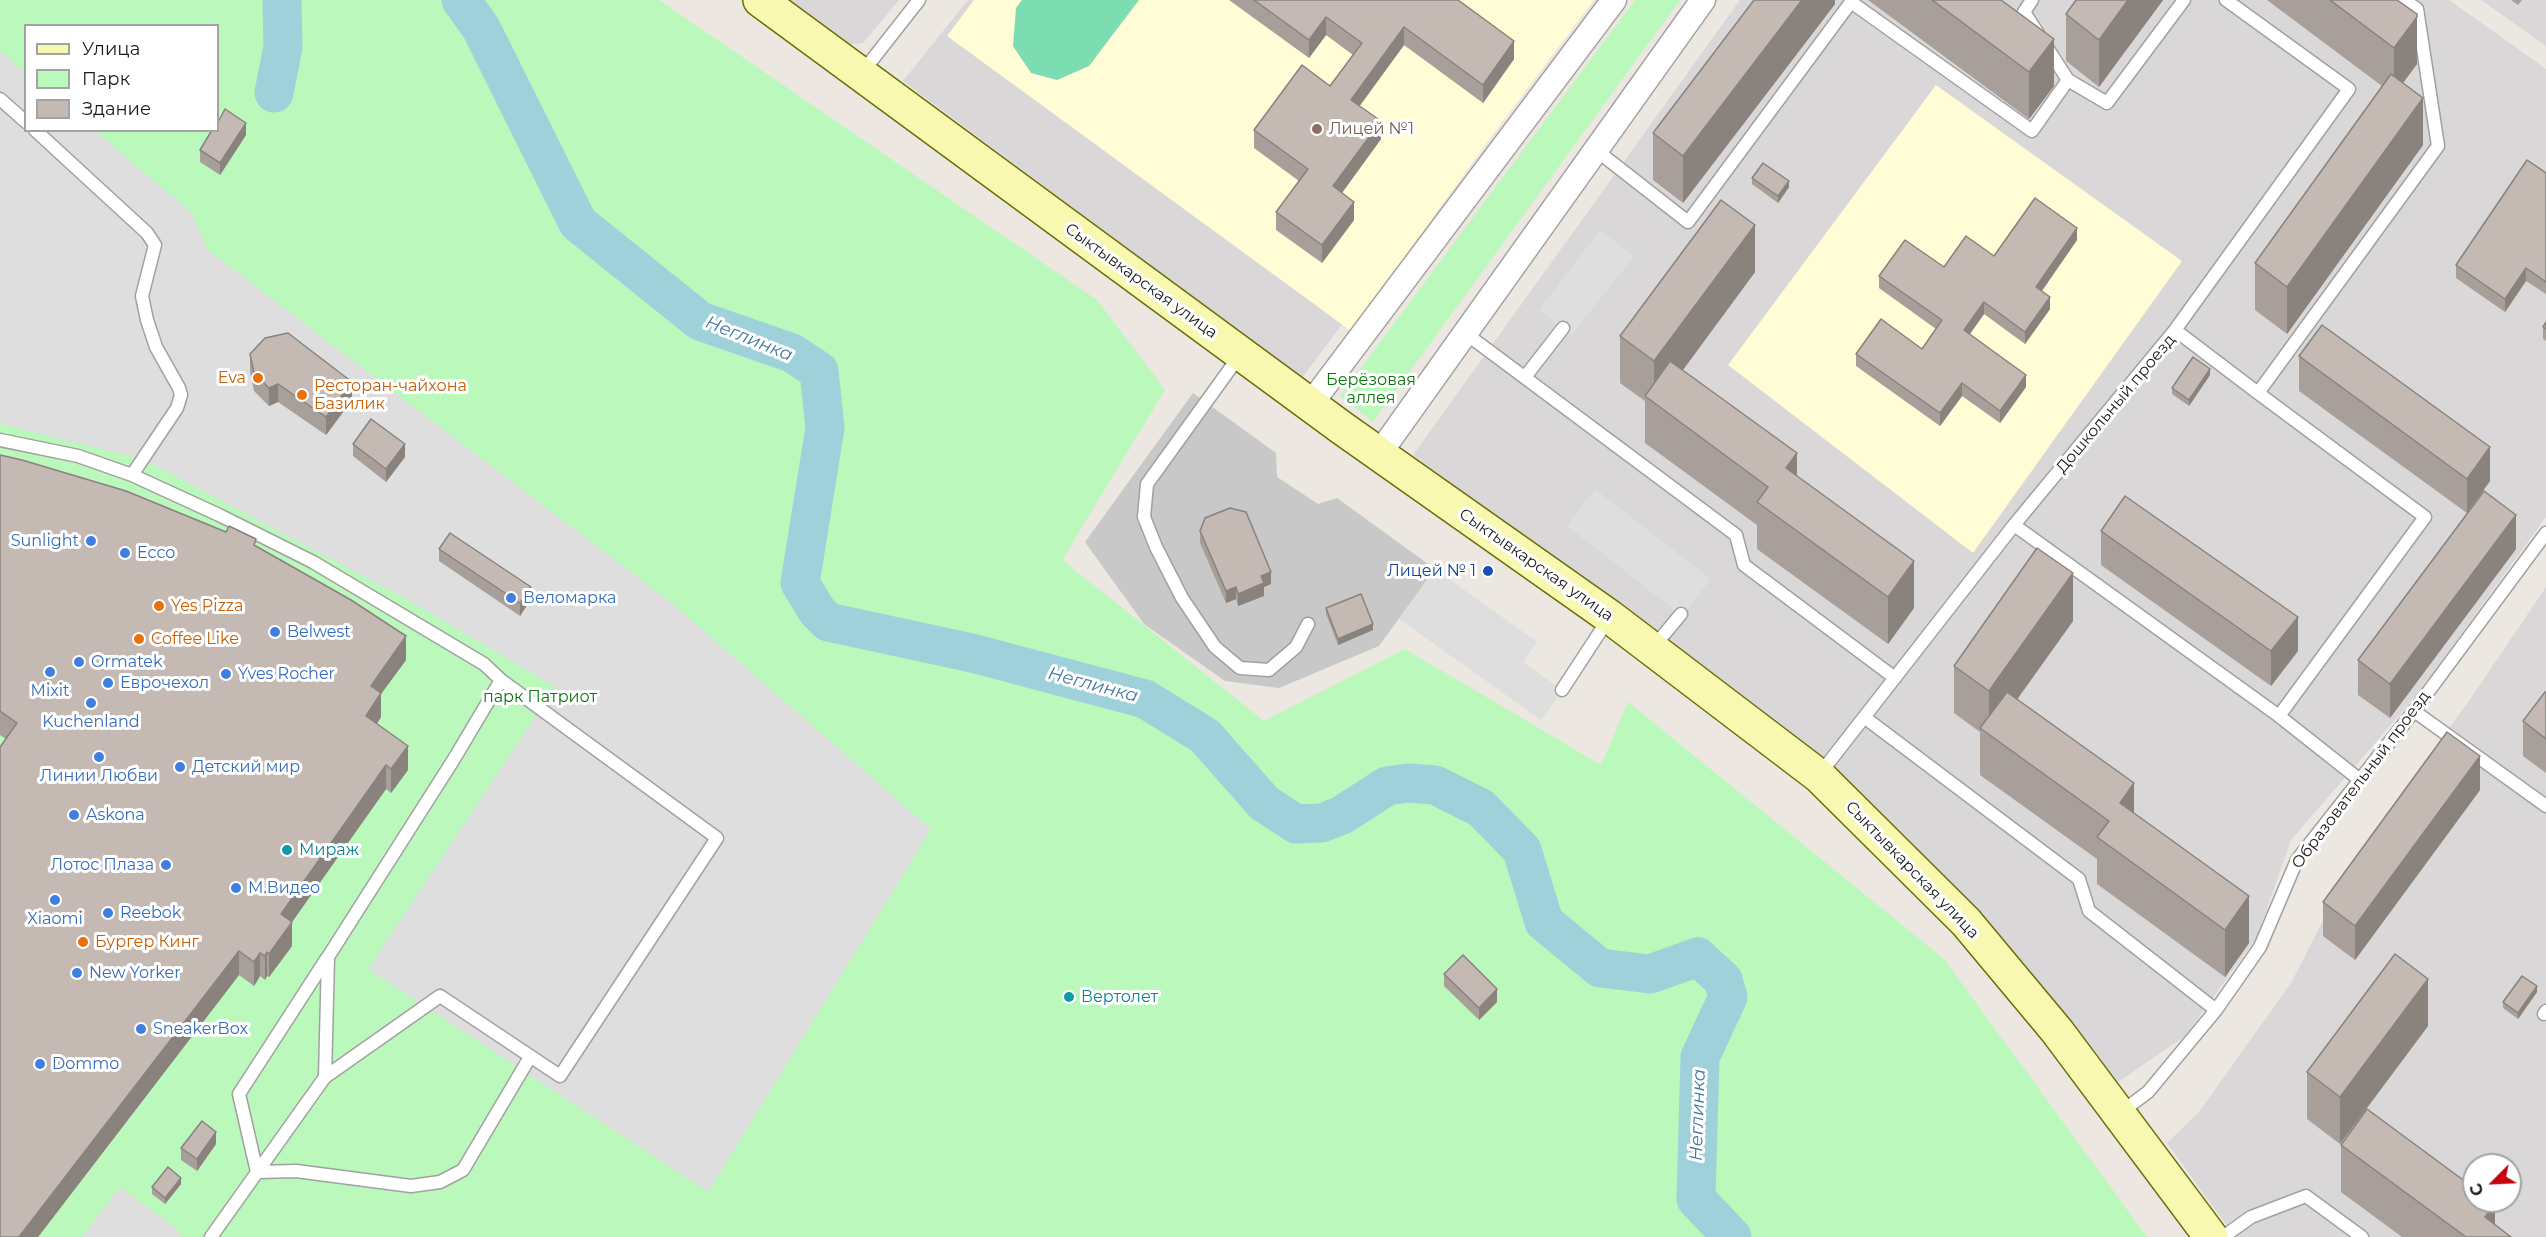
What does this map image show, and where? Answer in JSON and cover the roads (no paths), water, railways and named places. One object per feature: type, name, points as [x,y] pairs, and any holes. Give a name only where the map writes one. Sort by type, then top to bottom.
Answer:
[{"type":"street","name":"Сыктывкарская улица","points":[[760,0],[1310,405],[1610,617],[1819,776],[1966,922],[2057,1031],[2211,1237]]},
{"type":"street","points":[[1310,405],[1614,0]]},
{"type":"street","points":[[1379,454],[1703,0]]},
{"type":"lane","points":[[861,75],[919,0]]},
{"type":"lane","points":[[2032,0],[2024,12],[2067,80],[2107,103],[2184,0]]},
{"type":"lane","points":[[2175,330],[2349,89],[2226,0]]},
{"type":"lane","points":[[2258,393],[2438,146],[2417,9],[2404,0]]},
{"type":"lane","points":[[1596,150],[1688,222],[1851,2],[2032,131],[2067,80]]},
{"type":"lane","points":[[0,99],[24,120]]},
{"type":"lane","points":[[37,132],[147,233],[155,246],[144,287],[144,304],[156,347],[180,388],[181,395],[177,408],[132,475]]},
{"type":"lane","points":[[1525,377],[1563,328]]},
{"type":"lane","name":"Дошкольный проезд","points":[[1819,776],[2014,525],[2175,330],[2425,517],[2278,716]]},
{"type":"lane","points":[[1465,333],[1736,535],[1744,566],[1895,678]]},
{"type":"lane","points":[[1240,354],[1147,484],[1144,517],[1156,547],[1182,598],[1215,647],[1240,668],[1269,670],[1296,647],[1308,624]]},
{"type":"lane","points":[[0,440],[78,456],[132,475],[313,562],[484,664],[501,680],[717,838],[560,1076],[440,996],[325,1077],[211,1237]]},
{"type":"lane","points":[[2014,525],[2278,716],[2361,780]]},
{"type":"lane","name":"Образовательный проезд","points":[[2120,1114],[2148,1092],[2216,1010],[2260,947],[2297,860],[2414,711],[2546,533]]},
{"type":"lane","points":[[1661,638],[1681,614]]},
{"type":"lane","points":[[1562,690],[1610,617]]},
{"type":"lane","points":[[257,1172],[239,1094],[454,759],[501,680]]},
{"type":"lane","points":[[2414,711],[2546,806]]},
{"type":"lane","points":[[1864,717],[2079,879],[2090,911],[2216,1010]]},
{"type":"lane","points":[[325,1077],[328,957]]},
{"type":"lane","points":[[257,1172],[296,1172],[411,1186],[440,1182],[463,1170],[530,1057]]},
{"type":"lane","points":[[2223,1237],[2251,1217],[2307,1196],[2362,1237]]},
{"type":"waterway","name":"Неглинка","points":[[274,93],[283,47],[282,0]]},
{"type":"waterway","name":"Неглинка","points":[[461,0],[481,28],[578,223],[700,321],[792,353],[819,371],[825,428],[800,583],[817,611],[828,622],[972,653],[1145,699],[1205,736],[1264,803],[1296,824],[1322,823],[1342,815],[1387,786],[1408,783],[1435,785],[1481,808],[1522,850],[1544,922],[1600,968],[1650,974],[1698,957],[1723,980],[1728,997],[1700,1057],[1696,1199],[1732,1237]]},
{"type":"place","name":"Лицей №1","points":[[1317,129]]},
{"type":"place","name":"Eva","points":[[258,378]]},
{"type":"place","name":"Ресторан-чайхона Базилик","points":[[302,395]]},
{"type":"place","name":"Sunlight","points":[[91,541]]},
{"type":"place","name":"Ecco","points":[[125,553]]},
{"type":"place","name":"Лицей № 1","points":[[1488,571]]},
{"type":"place","name":"Веломарка","points":[[511,598]]},
{"type":"place","name":"Yes Pizza","points":[[159,606]]},
{"type":"place","name":"Belwest","points":[[275,632]]},
{"type":"place","name":"Coffee Like","points":[[139,639]]},
{"type":"place","name":"Ormatek","points":[[79,662]]},
{"type":"place","name":"Mixit","points":[[50,672]]},
{"type":"place","name":"Yves Rocher","points":[[226,674]]},
{"type":"place","name":"Еврочехол","points":[[108,683]]},
{"type":"place","name":"Kuchenland","points":[[91,703]]},
{"type":"place","name":"Линии Любви","points":[[99,757]]},
{"type":"place","name":"Детский мир","points":[[180,767]]},
{"type":"place","name":"Askona","points":[[74,815]]},
{"type":"place","name":"Мираж","points":[[287,850]]},
{"type":"place","name":"Лотос Плаза","points":[[166,865]]},
{"type":"place","name":"М.Видео","points":[[236,888]]},
{"type":"place","name":"Xiaomi","points":[[55,900]]},
{"type":"place","name":"Reebok","points":[[108,913]]},
{"type":"place","name":"Бургер Кинг","points":[[83,942]]},
{"type":"place","name":"New Yorker","points":[[77,973]]},
{"type":"place","name":"Вертолет","points":[[1069,997]]},
{"type":"place","name":"SneakerBox","points":[[141,1029]]},
{"type":"place","name":"Dommo","points":[[40,1064]]},
{"type":"park label","name":"Берёзовая аллея","points":[[1371,389]]},
{"type":"park label","name":"парк Патриот","points":[[540,697]]}]
